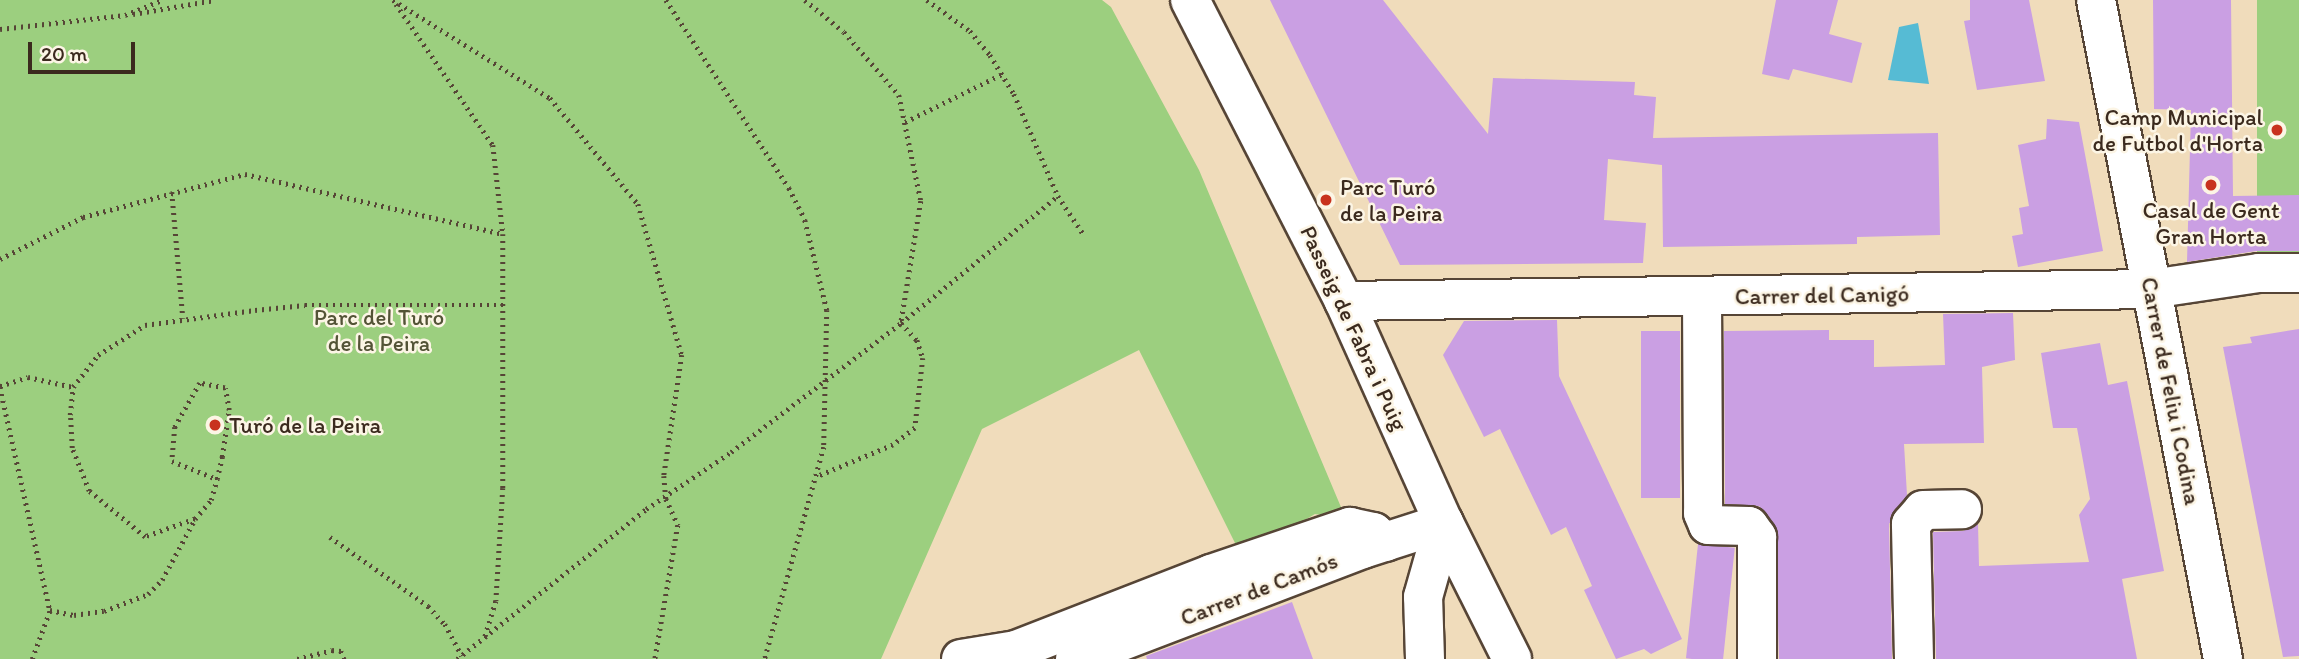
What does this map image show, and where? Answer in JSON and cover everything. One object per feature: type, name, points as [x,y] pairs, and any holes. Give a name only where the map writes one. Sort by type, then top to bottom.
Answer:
[{"type":"street","name":"Passeig de Fabra i Puig","points":[[1190,0],[1344,301],[1444,523],[1512,659]]},
{"type":"street","name":"Carrer de Feliu i Codina","points":[[2096,0],[2223,659]]},
{"type":"street","name":"Carrer del Canigó","points":[[1344,301],[2151,289],[2259,273],[2299,273]]},
{"type":"street","points":[[1702,297],[1703,513],[1708,525],[1749,526],[1757,537],[1757,659]]},
{"type":"street","points":[[1914,659],[1910,524],[1923,510],[1962,509]]},
{"type":"street","points":[[1425,659],[1423,597],[1444,523]]},
{"type":"street","name":"Carrer de Camós","points":[[1075,659],[1386,542],[1444,523]]},
{"type":"street","points":[[961,659],[1016,650],[1212,573],[1350,527],[1373,532],[1386,542]]},
{"type":"path","points":[[125,15],[162,0]]},
{"type":"path","points":[[0,29],[125,15],[215,0]]},
{"type":"path","points":[[393,0],[493,145],[503,234],[503,488],[495,601],[485,639]]},
{"type":"path","points":[[393,0],[550,98],[638,204],[682,355],[664,476],[666,499],[678,525],[655,659]]},
{"type":"path","points":[[666,0],[761,138],[805,220],[827,310],[829,378],[824,447],[765,659]]},
{"type":"path","points":[[805,0],[844,32],[899,96],[921,201],[901,323]]},
{"type":"path","points":[[927,0],[970,31],[1002,74],[1058,196],[1084,235]]},
{"type":"path","points":[[905,122],[1002,74]]},
{"type":"path","points":[[0,259],[83,217],[245,174],[503,234]]},
{"type":"path","points":[[172,192],[183,319]]},
{"type":"path","points":[[330,537],[428,606],[445,624],[460,657],[646,509],[666,499],[901,323],[1058,196]]},
{"type":"path","points":[[195,519],[145,537],[89,491],[72,448],[72,387],[98,355],[145,325],[183,319],[305,305],[503,305]]},
{"type":"path","points":[[816,477],[893,444],[915,428],[923,358],[917,340],[901,323]]},
{"type":"path","points":[[32,659],[50,610],[0,386],[27,377],[72,387]]},
{"type":"path","points":[[50,610],[75,614],[104,611],[148,594],[162,580],[195,519],[211,500],[217,479],[229,410],[225,388],[200,383],[175,427],[172,461],[217,479]]},
{"type":"path","points":[[297,659],[332,650],[341,652],[344,659]]},
{"type":"green space","name":"Parc del Turó de la Peira","points":[[0,0],[1102,0],[1111,7],[1199,170],[1346,519],[1315,514],[1256,549],[1236,545],[1139,350],[982,429],[881,659],[0,659]]},
{"type":"green space","name":"Camp Municipal de Futbol d'Horta","points":[[2257,0],[2299,0],[2299,260],[2257,260]]},
{"type":"water","points":[[1918,23],[1929,84],[1888,80],[1899,27]]},
{"type":"building","points":[[1270,0],[1383,0],[1488,134],[1493,78],[1635,82],[1634,95],[1656,97],[1653,138],[1938,133],[1940,235],[1857,237],[1857,244],[1663,247],[1662,165],[1608,159],[1604,220],[1646,223],[1643,263],[1400,265]]},
{"type":"building","points":[[1776,0],[1838,0],[1829,34],[1862,43],[1852,83],[1793,69],[1789,80],[1762,74]]},
{"type":"building","points":[[1970,0],[2029,0],[2045,81],[1977,90],[1964,21],[1970,20]]},
{"type":"building","name":"Casal de Gent Gran Horta","points":[[2153,0],[2231,0],[2233,196],[2299,195],[2299,251],[2256,251],[2187,262],[2191,110],[2154,109]]},
{"type":"building","points":[[2047,119],[2079,122],[2103,251],[2018,267],[2012,236],[2023,234],[2019,208],[2029,206],[2018,145],[2046,139]]},
{"type":"building","points":[[2013,313],[2015,360],[1982,367],[1984,443],[1904,444],[1907,495],[1889,524],[1892,659],[1779,659],[1775,525],[1759,506],[1725,504],[1724,331],[1829,330],[1829,340],[1874,340],[1874,367],[1945,365],[1943,314]]},
{"type":"building","points":[[1557,320],[1559,376],[1682,639],[1651,654],[1644,649],[1616,659],[1584,590],[1592,586],[1566,527],[1551,535],[1500,429],[1484,437],[1443,355],[1464,321]]},
{"type":"building","points":[[2299,329],[2299,656],[2283,657],[2223,347],[2252,343],[2250,337]]},
{"type":"building","points":[[1641,331],[1680,331],[1680,498],[1641,498]]},
{"type":"building","points":[[2100,343],[2108,385],[2127,381],[2164,571],[2122,579],[2137,659],[1936,659],[1933,532],[1963,531],[1978,523],[1979,566],[2089,562],[2079,515],[2090,499],[2077,428],[2053,428],[2041,353]]},
{"type":"building","points":[[1698,544],[1735,548],[1723,659],[1686,658]]},
{"type":"building","points":[[1292,602],[1313,659],[1147,659],[1146,656]]},
{"type":"place","name":"Camp Municipal de Futbol d'Horta","points":[[2277,130]]},
{"type":"place","name":"Casal de Gent Gran Horta","points":[[2211,185]]},
{"type":"place","name":"Parc Turó de la Peira","points":[[1326,200]]},
{"type":"place","name":"Turó de la Peira","points":[[215,425]]}]
